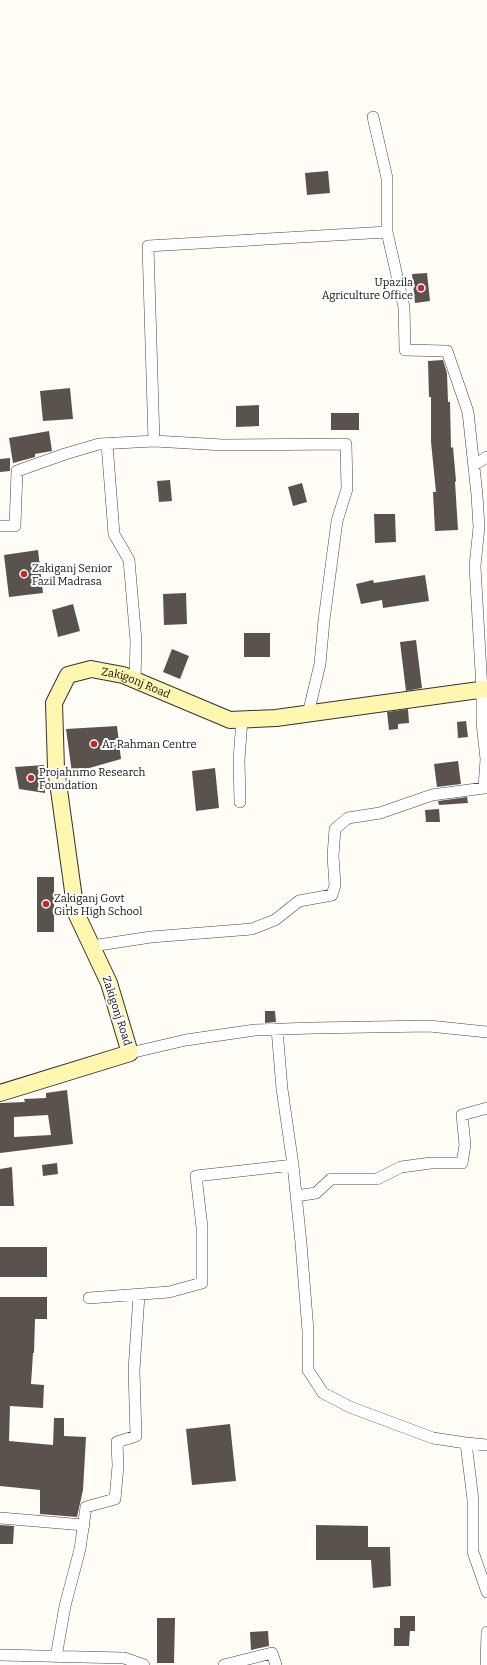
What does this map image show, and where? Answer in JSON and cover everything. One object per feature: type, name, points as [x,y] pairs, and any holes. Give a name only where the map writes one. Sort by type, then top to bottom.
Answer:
[{"type":"main road","name":"Zakigonj Road","points":[[0,1093],[130,1054],[110,983],[76,913],[56,768],[54,703],[68,676],[91,669],[123,675],[230,720],[276,718],[485,690]]},
{"type":"street","points":[[92,946],[151,937],[252,929],[275,920],[299,901],[332,895],[335,885],[333,856],[335,829],[348,818],[380,813],[432,794],[484,788],[486,759],[482,723],[485,690],[475,566],[479,527],[468,412],[447,351],[405,350],[404,307],[387,232],[387,178],[373,117]]},
{"type":"street","points":[[154,440],[148,246],[387,232]]},
{"type":"street","points":[[0,526],[15,526],[17,471],[99,444],[154,440],[223,445],[346,444],[347,489],[337,521],[324,620],[320,664],[308,714]]},
{"type":"street","points":[[107,444],[114,534],[129,560],[136,641],[135,680]]},
{"type":"street","points":[[474,465],[487,457]]},
{"type":"street","points":[[240,802],[239,760],[242,719]]},
{"type":"street","points":[[130,1054],[186,1040],[255,1030],[429,1026],[487,1032]]},
{"type":"street","points":[[277,1029],[282,1089],[293,1165],[301,1243],[308,1332],[308,1370],[323,1393],[350,1407],[433,1438],[487,1446]]},
{"type":"street","points":[[296,1196],[316,1193],[330,1179],[377,1179],[401,1167],[431,1163],[462,1163],[465,1145],[462,1114],[487,1108]]},
{"type":"street","points":[[89,1298],[170,1292],[202,1283],[202,1228],[196,1176],[293,1165]]},
{"type":"street","points":[[56,1657],[65,1606],[74,1575],[86,1508],[115,1500],[118,1466],[117,1442],[136,1436],[134,1370],[139,1295]]},
{"type":"street","points":[[466,1443],[473,1500],[474,1552],[487,1592]]},
{"type":"street","points":[[0,1518],[84,1525]]},
{"type":"street","points":[[486,1665],[487,1632]]},
{"type":"street","points":[[224,1665],[272,1654],[276,1665]]},
{"type":"street","points":[[0,1655],[124,1658],[144,1665]]},
{"type":"building","points":[[328,171],[330,193],[307,195],[305,173]]},
{"type":"building","name":"Upazila Agriculture Office","points":[[427,273],[430,301],[415,303],[412,274]]},
{"type":"building","points":[[443,360],[447,373],[448,402],[450,402],[451,448],[453,447],[458,530],[435,531],[433,492],[436,492],[431,442],[431,397],[429,397],[428,361]]},
{"type":"building","points":[[70,388],[73,419],[43,421],[40,391]]},
{"type":"building","points":[[259,405],[259,426],[236,427],[236,406]]},
{"type":"building","points":[[331,413],[359,413],[359,430],[331,430]]},
{"type":"building","points":[[49,431],[52,451],[35,454],[35,457],[13,463],[9,438]]},
{"type":"building","points":[[10,458],[10,471],[0,472],[0,459]]},
{"type":"building","points":[[170,480],[172,501],[159,502],[157,481]]},
{"type":"building","points":[[302,483],[307,502],[293,506],[288,487]]},
{"type":"building","points":[[374,514],[395,514],[396,542],[375,543]]},
{"type":"building","name":"Zakiganj Senior Fazil Madrasa","points":[[38,550],[43,593],[9,597],[4,555]]},
{"type":"building","points":[[425,575],[429,601],[383,608],[382,600],[361,604],[356,584],[373,580],[374,583]]},
{"type":"building","points":[[186,593],[187,624],[164,625],[163,594]]},
{"type":"building","points":[[73,604],[80,631],[58,637],[52,610]]},
{"type":"building","points":[[244,633],[270,633],[270,657],[244,657]]},
{"type":"building","points":[[416,640],[422,688],[406,691],[400,642]]},
{"type":"building","points":[[172,649],[189,656],[180,679],[163,672]]},
{"type":"building","points":[[408,709],[409,723],[398,724],[398,729],[389,730],[387,712]]},
{"type":"building","points":[[466,721],[468,737],[458,738],[457,722]]},
{"type":"building","name":"Ar Rahman Centre","points":[[117,726],[121,759],[72,773],[66,729]]},
{"type":"building","points":[[458,761],[461,784],[437,787],[434,764]]},
{"type":"building","name":"Projahnmo Research Foundation","points":[[44,765],[45,793],[19,789],[15,767]]},
{"type":"building","points":[[215,768],[219,808],[196,811],[192,771]]},
{"type":"building","points":[[467,797],[468,803],[439,805],[438,801]]},
{"type":"building","points":[[439,809],[440,822],[426,822],[425,810]]},
{"type":"building","name":"Zakiganj Govt Girls High School","points":[[37,877],[54,877],[54,932],[37,932]]},
{"type":"building","points":[[265,1011],[275,1011],[276,1022],[265,1023]]},
{"type":"building","points":[[67,1090],[73,1144],[0,1153],[0,1103],[25,1102],[24,1099],[46,1098],[46,1093]],"holes":[[[48,1115],[51,1135],[14,1137],[14,1117]]]},
{"type":"building","points":[[57,1163],[58,1174],[43,1176],[42,1165]]},
{"type":"building","points":[[12,1167],[14,1206],[0,1206],[0,1169]]},
{"type":"building","points":[[0,1247],[47,1247],[47,1277],[0,1277]]},
{"type":"building","points":[[0,1297],[47,1297],[47,1319],[35,1319],[31,1384],[44,1385],[43,1408],[10,1406],[9,1441],[53,1445],[54,1418],[64,1418],[64,1436],[86,1437],[83,1490],[77,1517],[40,1514],[40,1490],[0,1486]]},
{"type":"building","points":[[230,1424],[236,1481],[192,1485],[186,1429]]},
{"type":"building","points":[[0,1525],[14,1526],[13,1544],[0,1544]]},
{"type":"building","points":[[316,1525],[368,1526],[368,1547],[390,1547],[391,1586],[373,1588],[371,1560],[316,1560]]},
{"type":"building","points":[[400,1616],[415,1616],[415,1631],[410,1631],[409,1646],[394,1646],[394,1628],[400,1628]]},
{"type":"building","points":[[157,1618],[175,1618],[174,1663],[157,1663]]},
{"type":"building","points":[[268,1631],[269,1646],[251,1650],[250,1632]]},
{"type":"place","name":"Upazila Agriculture Office","points":[[421,288]]},
{"type":"place","name":"Zakiganj Senior Fazil Madrasa","points":[[24,574]]},
{"type":"place","name":"Ar Rahman Centre","points":[[94,744]]},
{"type":"place","name":"Projahnmo Research Foundation","points":[[31,778]]},
{"type":"place","name":"Zakiganj Govt Girls High School","points":[[46,904]]}]
